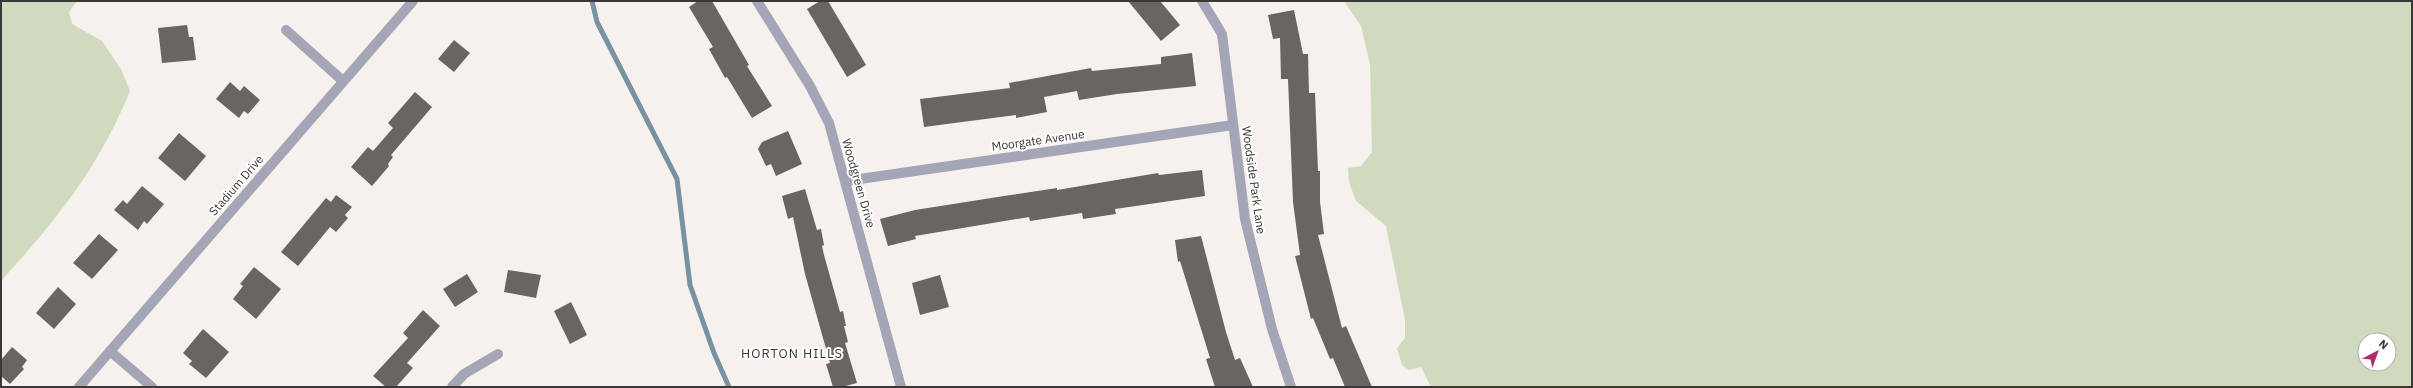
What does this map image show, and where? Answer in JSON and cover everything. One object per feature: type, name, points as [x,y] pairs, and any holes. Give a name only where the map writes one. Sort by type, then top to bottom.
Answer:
[{"type":"street","name":"Stadium Drive","points":[[79,387],[413,1]]},
{"type":"street","name":"Woodgreen Drive","points":[[757,1],[810,86],[829,123],[901,387]]},
{"type":"street","name":"Woodside Park Lane","points":[[1202,1],[1222,34],[1245,219],[1272,329],[1291,387]]},
{"type":"street","points":[[286,30],[343,81]]},
{"type":"street","name":"Moorgate Avenue","points":[[846,182],[1233,124]]},
{"type":"street","points":[[110,351],[152,387]]},
{"type":"street","points":[[452,387],[464,374],[498,354]]},
{"type":"green space","points":[[1,1],[77,1],[69,12],[72,24],[102,41],[121,69],[130,91],[118,119],[90,169],[58,214],[1,281]]},
{"type":"green space","points":[[1344,1],[2412,1],[2412,387],[1431,387],[1421,367],[1409,370],[1402,365],[1397,348],[1405,338],[1405,320],[1386,226],[1356,201],[1349,182],[1348,168],[1361,166],[1372,152],[1370,64],[1361,26]]},
{"type":"building","points":[[698,1],[712,1],[749,65],[747,66],[772,106],[752,118],[727,77],[725,78],[709,49],[713,47],[689,7]]},
{"type":"building","points":[[820,1],[828,1],[866,65],[847,77],[807,9]]},
{"type":"building","points":[[1128,1],[1160,1],[1180,25],[1161,41]]},
{"type":"building","points":[[1294,10],[1303,54],[1308,54],[1309,93],[1315,93],[1318,171],[1320,171],[1320,202],[1324,234],[1318,235],[1342,328],[1346,326],[1372,387],[1345,387],[1333,358],[1330,359],[1313,318],[1311,319],[1295,256],[1300,255],[1293,202],[1288,79],[1281,79],[1280,38],[1273,39],[1268,15]]},
{"type":"building","points":[[187,25],[189,37],[193,37],[196,60],[162,63],[158,28]]},
{"type":"building","points":[[454,40],[470,53],[454,72],[438,59]]},
{"type":"building","points":[[1192,53],[1196,86],[1117,94],[1079,100],[1077,91],[1044,97],[1047,112],[1016,118],[1016,115],[924,127],[920,99],[1010,88],[1009,83],[1091,68],[1092,71],[1161,64],[1161,57]]},
{"type":"building","points":[[230,82],[240,91],[244,86],[260,100],[248,114],[244,111],[239,118],[216,99]]},
{"type":"building","points":[[415,92],[432,107],[391,155],[393,157],[388,164],[389,166],[372,186],[351,167],[368,147],[373,151],[393,128],[388,123]]},
{"type":"building","points":[[788,131],[802,164],[776,176],[771,164],[766,166],[758,149],[762,142]]},
{"type":"building","points":[[179,133],[206,156],[185,181],[158,158]]},
{"type":"building","points":[[1202,170],[1205,196],[1115,209],[1116,214],[1083,219],[1082,213],[1030,221],[1029,217],[915,236],[916,239],[888,246],[880,219],[915,210],[1004,196],[1057,188],[1057,190],[1158,173],[1159,175]]},
{"type":"building","points":[[142,186],[164,204],[147,224],[144,221],[138,230],[114,210],[123,200],[127,204]]},
{"type":"building","points":[[805,189],[817,230],[821,229],[824,255],[840,312],[843,311],[846,326],[844,326],[848,342],[845,343],[857,383],[842,387],[833,387],[826,364],[830,363],[805,274],[793,217],[788,219],[782,196]]},
{"type":"building","points":[[336,195],[352,207],[345,215],[348,218],[336,232],[330,227],[298,266],[281,252],[326,198],[331,202]]},
{"type":"building","points":[[99,234],[118,250],[92,279],[73,263]]},
{"type":"building","points":[[1201,236],[1226,332],[1235,360],[1240,358],[1253,387],[1215,387],[1206,359],[1210,358],[1180,261],[1178,262],[1175,240]]},
{"type":"building","points":[[254,267],[281,289],[256,319],[233,299],[243,286],[240,284]]},
{"type":"building","points":[[508,270],[541,275],[536,298],[504,292]]},
{"type":"building","points":[[467,274],[478,292],[455,307],[443,289]]},
{"type":"building","points":[[940,275],[949,307],[920,315],[912,283]]},
{"type":"building","points":[[58,287],[76,304],[54,329],[36,313]]},
{"type":"building","points":[[571,302],[587,335],[570,344],[554,311]]},
{"type":"building","points":[[423,310],[440,326],[407,363],[413,368],[396,387],[386,387],[373,376],[408,338],[403,333]]},
{"type":"building","points":[[203,329],[229,352],[206,378],[189,364],[192,361],[183,353]]},
{"type":"building","points":[[12,347],[27,360],[22,367],[24,369],[10,384],[1,376],[1,360]]},
{"type":"waterway","points":[[592,1],[597,22],[677,179],[690,285],[714,353],[729,387]]},
{"type":"district","name":"HORTON HILLS","points":[[792,353]]}]
